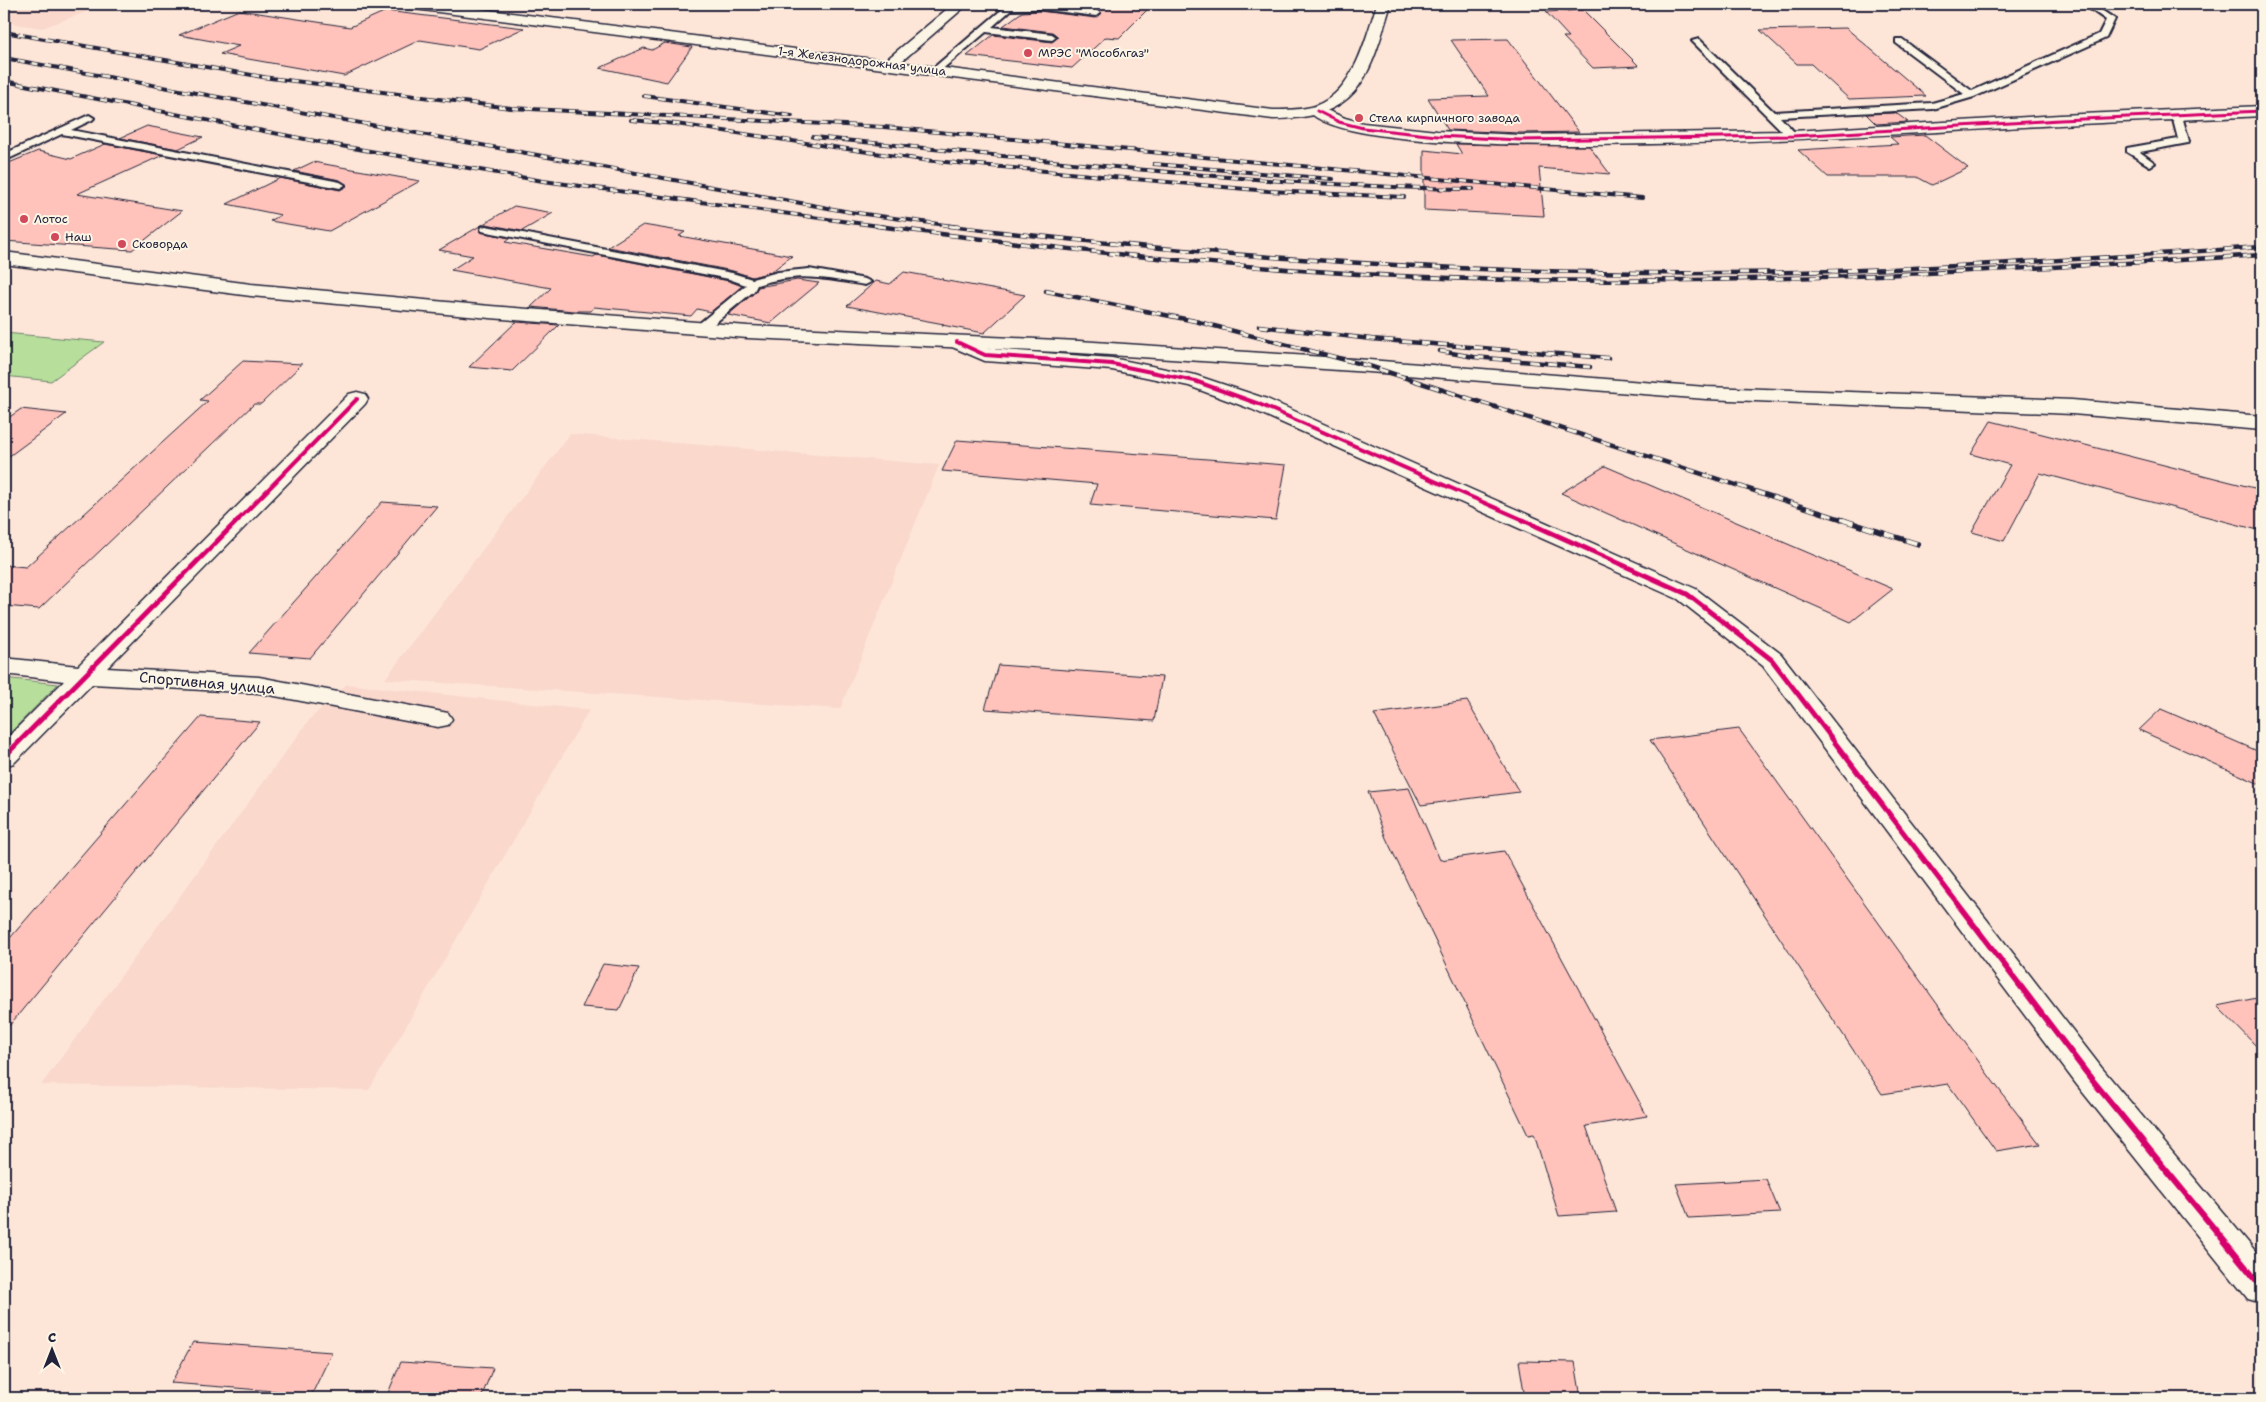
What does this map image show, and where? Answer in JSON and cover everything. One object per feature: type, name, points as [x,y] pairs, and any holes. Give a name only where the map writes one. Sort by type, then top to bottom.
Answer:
[{"type":"main road","name":"1-я Железнодорожная улица","points":[[407,4],[890,64],[1236,110],[1293,113],[1317,110],[1340,99],[1352,83],[1368,50],[1384,4]]},
{"type":"main road","points":[[890,64],[961,4]]},
{"type":"main road","points":[[1317,110],[1339,122],[1364,128],[1477,139],[1793,136],[2060,120],[2261,112]]},
{"type":"main road","points":[[4,276],[13,260],[261,291],[700,329],[1079,347],[1359,365],[1697,393],[2072,407],[2262,422]]},
{"type":"main road","points":[[957,342],[985,355],[1112,364],[1195,381],[1258,404],[1533,524],[1686,594],[1772,660],[2089,1076],[2262,1287]]},
{"type":"main road","points":[[4,757],[357,400]]},
{"type":"main road","name":"Спортивная улица","points":[[4,666],[85,675],[259,685],[438,718]]},
{"type":"lane","points":[[1772,115],[1933,106],[1971,95],[2103,36],[2111,18],[2087,4]]},
{"type":"lane","points":[[936,70],[1009,8],[1039,6],[1096,13]]},
{"type":"lane","points":[[984,29],[1052,37]]},
{"type":"lane","points":[[1899,40],[1971,95]]},
{"type":"lane","points":[[1696,41],[1793,136]]},
{"type":"lane","points":[[2150,163],[2131,150],[2184,142],[2177,116]]},
{"type":"lane","points":[[4,158],[89,118]]},
{"type":"lane","points":[[61,131],[340,185]]},
{"type":"lane","points":[[486,229],[732,276],[752,284]]},
{"type":"lane","points":[[700,329],[750,288],[752,284],[778,275],[809,272],[865,282]]},
{"type":"shaded area","points":[[4,4],[108,4],[42,28],[4,22]]},
{"type":"shaded area","points":[[570,434],[939,465],[840,709],[385,679]]},
{"type":"shaded area","points":[[347,684],[589,710],[369,1090],[41,1085],[310,719]]},
{"type":"green space","points":[[4,333],[104,342],[51,381],[4,376]]},
{"type":"green space","points":[[4,678],[58,684],[4,739]]},
{"type":"building","points":[[1056,4],[1106,4],[1149,8],[1119,38],[1106,37],[1072,68],[967,56],[993,35],[1052,42],[1057,38],[1052,32],[1003,26],[1022,12],[1039,11],[1096,18],[1102,13],[1096,8]]},
{"type":"building","points":[[239,10],[350,27],[386,11],[524,28],[479,49],[420,40],[344,76],[220,54],[239,46],[179,35]]},
{"type":"building","points":[[1583,10],[1639,66],[1593,68],[1563,37],[1569,37],[1546,12]]},
{"type":"building","points":[[1846,28],[1926,96],[1849,99],[1811,64],[1797,64],[1760,30]]},
{"type":"building","points":[[1508,39],[1579,132],[1520,133],[1448,130],[1428,98],[1489,96],[1451,40]]},
{"type":"building","points":[[665,43],[692,47],[667,82],[600,68],[644,48],[652,50]]},
{"type":"building","points":[[1896,113],[1908,122],[1876,124],[1866,114]]},
{"type":"building","points":[[147,126],[203,137],[178,149],[120,138]]},
{"type":"building","points":[[1925,135],[1968,168],[1932,185],[1917,177],[1828,177],[1798,150],[1898,144],[1890,137]]},
{"type":"building","points":[[105,144],[163,155],[77,194],[182,211],[132,250],[4,241],[4,165],[38,151],[71,159]]},
{"type":"building","points":[[1456,144],[1589,146],[1610,174],[1539,168],[1544,216],[1424,210],[1424,150],[1462,154]]},
{"type":"building","points":[[313,162],[420,181],[329,231],[270,221],[281,215],[227,204],[280,178],[340,190],[347,186],[340,180],[294,171]]},
{"type":"building","points":[[514,206],[553,213],[522,231],[486,224],[480,226],[480,232],[510,238],[505,242],[593,257],[597,255],[729,281],[742,286],[711,312],[697,309],[691,316],[594,307],[591,311],[574,311],[531,307],[551,288],[451,270],[473,256],[439,250]]},
{"type":"building","points":[[643,225],[685,232],[679,236],[792,256],[771,272],[752,277],[733,271],[608,247]]},
{"type":"building","points":[[904,272],[1025,295],[984,333],[847,306],[876,281],[890,284]]},
{"type":"building","points":[[797,280],[819,283],[771,323],[728,315],[755,292],[758,287]]},
{"type":"building","points":[[516,322],[559,325],[512,371],[469,367]]},
{"type":"building","points":[[243,361],[302,364],[261,404],[254,404],[39,609],[4,606],[4,565],[26,567],[208,401],[200,400]]},
{"type":"building","points":[[21,409],[66,414],[4,460],[4,421]]},
{"type":"building","points":[[1991,421],[2262,490],[2262,531],[2040,473],[2004,541],[1972,532],[2010,465],[1971,454]]},
{"type":"building","points":[[957,440],[1286,465],[1276,520],[1090,505],[1097,484],[942,471]]},
{"type":"building","points":[[1605,466],[1893,589],[1851,622],[1561,493]]},
{"type":"building","points":[[382,502],[437,506],[310,658],[249,653]]},
{"type":"building","points":[[998,665],[1162,677],[1154,721],[985,709]]},
{"type":"building","points":[[1467,701],[1519,792],[1421,805],[1374,714]]},
{"type":"building","points":[[2161,709],[2262,753],[2262,785],[2139,730]]},
{"type":"building","points":[[201,717],[260,722],[4,1032],[4,945]]},
{"type":"building","points":[[1739,729],[2040,1144],[1996,1151],[1948,1084],[1882,1094],[1650,740]]},
{"type":"building","points":[[1409,788],[1440,860],[1504,851],[1647,1116],[1586,1126],[1616,1212],[1559,1216],[1534,1134],[1528,1135],[1386,838],[1368,792]]},
{"type":"building","points":[[603,964],[639,968],[619,1010],[582,1007]]},
{"type":"building","points":[[2262,997],[2262,1052],[2217,1006]]},
{"type":"building","points":[[1766,1179],[1780,1213],[1689,1218],[1676,1184]]},
{"type":"building","points":[[193,1342],[332,1352],[312,1394],[171,1383]]},
{"type":"building","points":[[1519,1361],[1575,1362],[1581,1398],[1525,1398]]},
{"type":"building","points":[[401,1362],[493,1368],[481,1398],[386,1398]]},
{"type":"railway","points":[[4,32],[266,78]]},
{"type":"railway","points":[[4,58],[850,212],[960,227]]},
{"type":"railway","points":[[262,77],[266,78]]},
{"type":"railway","points":[[266,78],[511,108],[884,127],[1642,198]]},
{"type":"railway","points":[[4,81],[341,146],[543,181],[887,227]]},
{"type":"railway","points":[[644,96],[792,116]]},
{"type":"railway","points":[[631,120],[676,124],[923,160],[1268,191],[1404,197]]},
{"type":"railway","points":[[813,137],[1225,177],[1390,187],[1473,189]]},
{"type":"railway","points":[[1154,164],[1333,179]]},
{"type":"railway","points":[[877,226],[1196,262],[1356,274],[1516,280],[1703,280],[1889,275],[2262,255]]},
{"type":"railway","points":[[949,226],[1237,255],[1334,262],[1527,271],[1624,273],[1856,270],[2262,247]]},
{"type":"railway","points":[[1046,291],[1195,321],[1369,366],[1847,521]]},
{"type":"railway","points":[[1259,326],[1371,339],[1608,358]]},
{"type":"railway","points":[[1440,351],[1474,357],[1590,367]]},
{"type":"railway","points":[[1843,520],[1918,544]]},
{"type":"cycle path","points":[[1317,111],[1339,122],[1363,128],[1437,136],[1520,140],[1793,136],[2060,120],[2262,111]]},
{"type":"cycle path","points":[[957,342],[985,355],[1112,364],[1195,381],[1259,404],[1687,594],[1772,660],[2089,1076],[2262,1287]]},
{"type":"cycle path","points":[[4,757],[357,399]]},
{"type":"place","name":"МРЭС \"Мособлгаз\"","points":[[1028,53]]},
{"type":"place","name":"Стела кирпичного завода","points":[[1359,118]]},
{"type":"place","name":"Лотос","points":[[24,219]]},
{"type":"place","name":"Наш","points":[[55,237]]},
{"type":"place","name":"Сковорда","points":[[122,244]]}]
